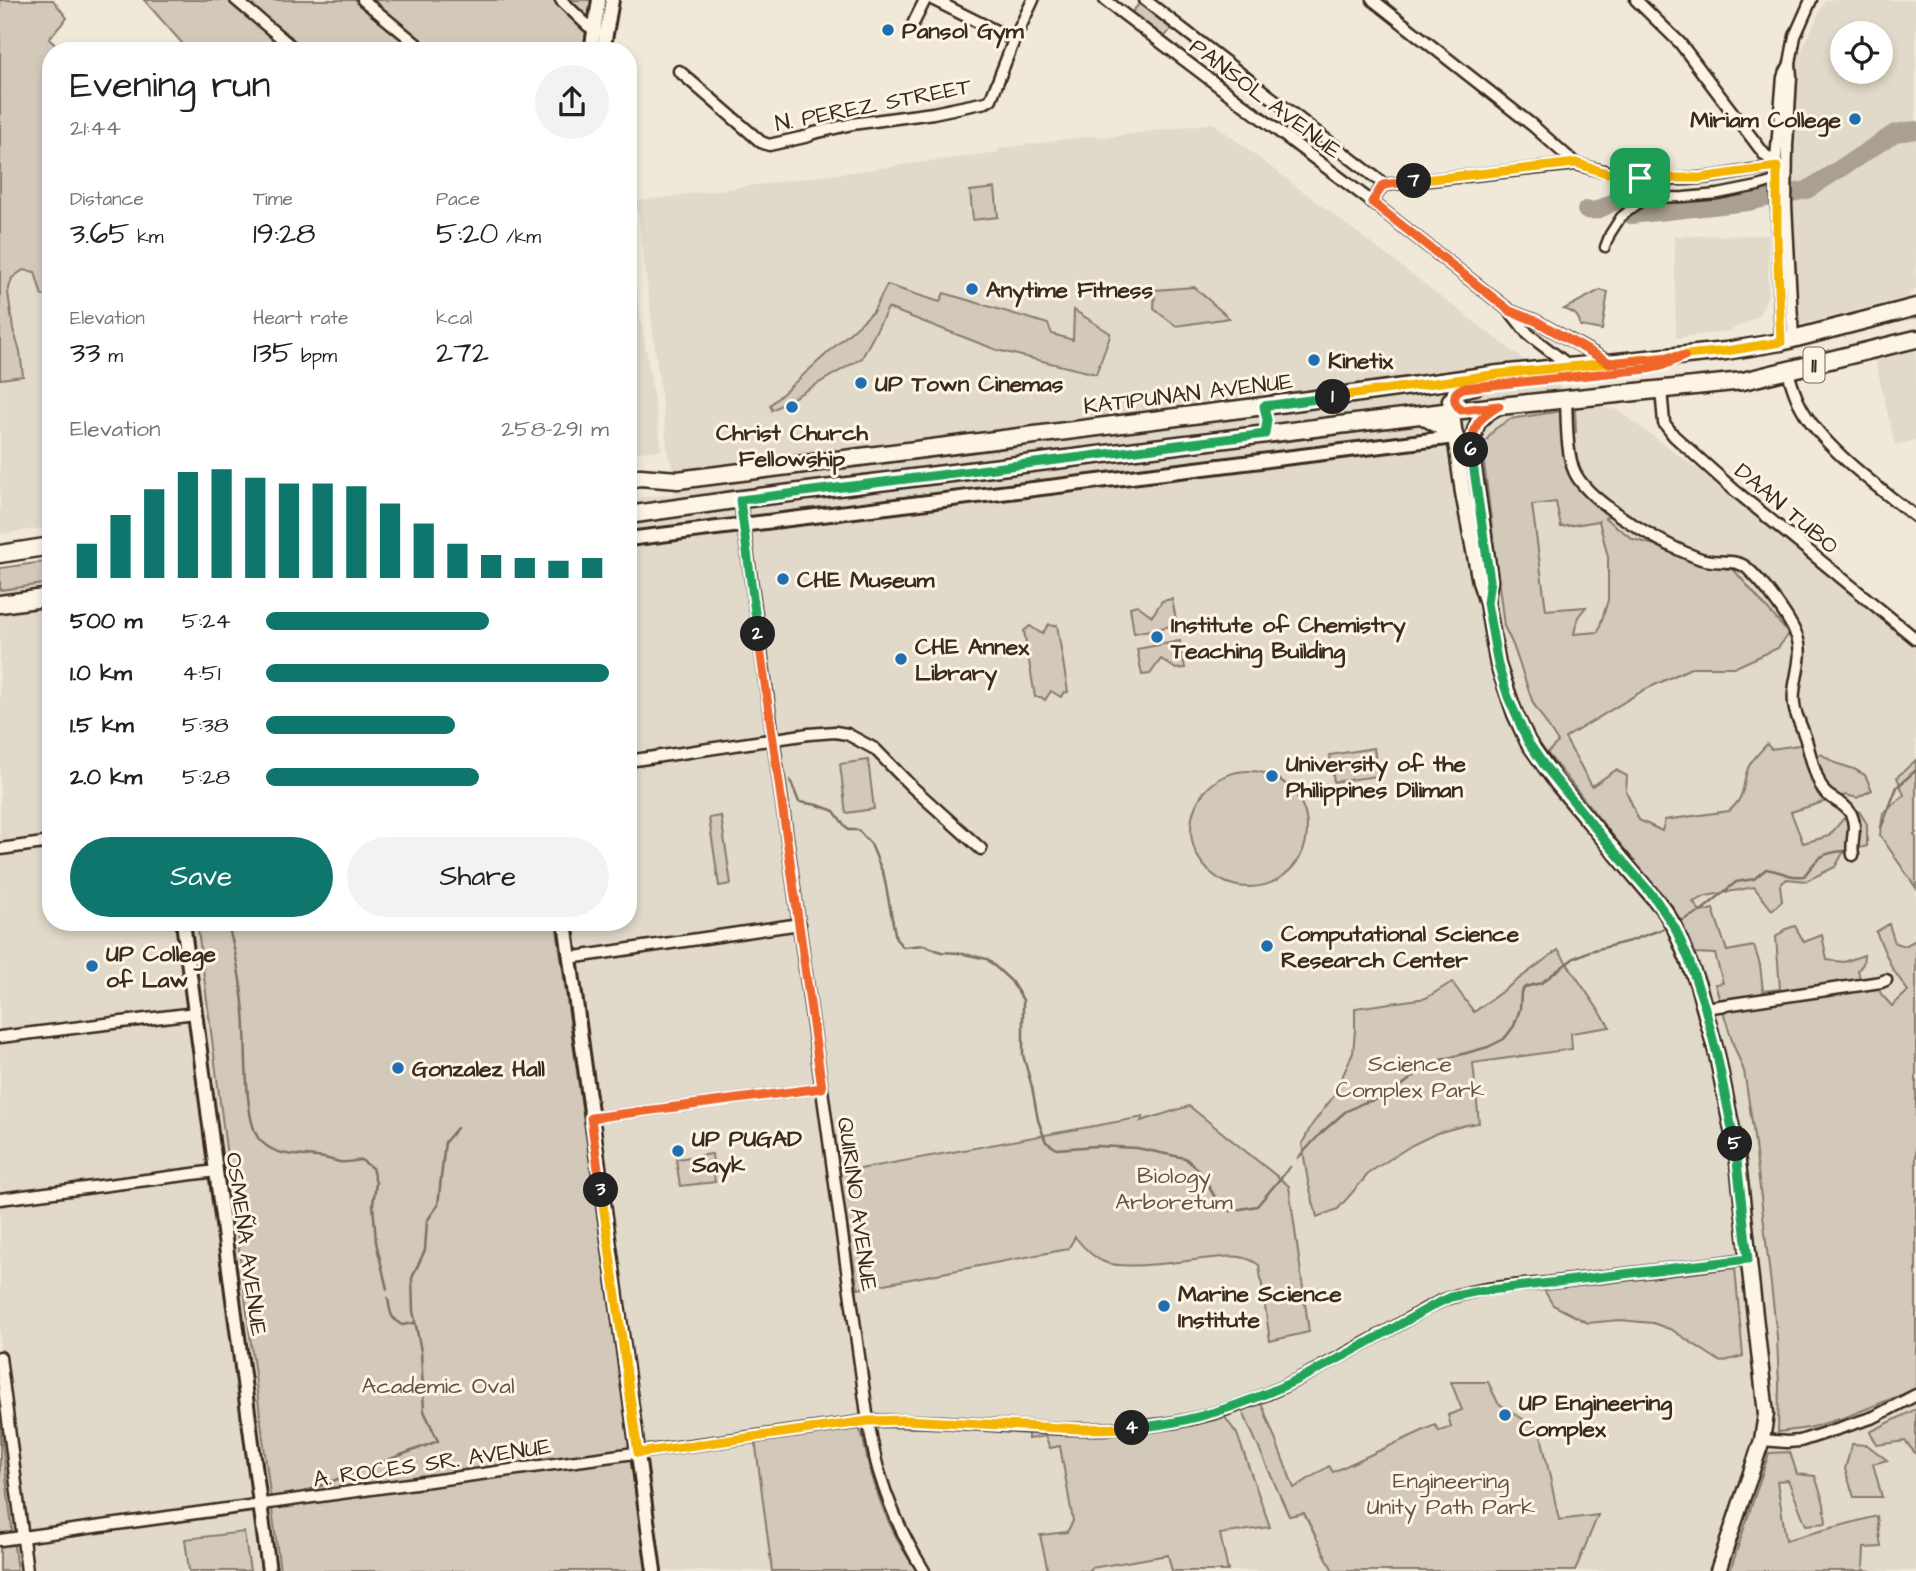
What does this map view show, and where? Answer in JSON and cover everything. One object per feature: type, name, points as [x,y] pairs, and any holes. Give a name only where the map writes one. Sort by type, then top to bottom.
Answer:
[{"type":"main road","name":"KATIPUNAN AVENUE","points":[[637,478],[678,480],[1499,374],[1684,356],[1787,340],[1916,307]]},
{"type":"main road","name":"11","points":[[1456,411],[1743,381],[1916,340]]},
{"type":"main road","points":[[1684,356],[1647,369],[1457,390],[1454,395],[1455,437],[1480,582],[1487,603],[1498,665],[1508,697],[1528,742],[1558,783],[1665,911],[1675,928],[1705,1008],[1731,1116],[1766,1413],[1762,1440],[1718,1571]]},
{"type":"main road","points":[[1448,381],[1456,411]]},
{"type":"main road","points":[[1264,406],[1267,420],[1265,434]]},
{"type":"main road","points":[[1487,603],[1490,580],[1471,448],[1475,429],[1482,416],[1499,406]]},
{"type":"main road","points":[[637,515],[1456,411]]},
{"type":"main road","points":[[1422,415],[1455,437]]},
{"type":"main road","points":[[997,440],[1000,467]]},
{"type":"main road","points":[[0,554],[42,547]]},
{"type":"main road","points":[[0,604],[42,598]]},
{"type":"street","points":[[363,0],[414,42]]},
{"type":"street","points":[[561,0],[600,32]]},
{"type":"street","points":[[599,0],[602,42]]},
{"type":"street","points":[[595,42],[612,0]]},
{"type":"street","points":[[914,22],[925,0]]},
{"type":"street","points":[[934,0],[1014,40]]},
{"type":"street","name":"N. PEREZ STREET","points":[[680,71],[761,142],[769,145],[852,124],[933,113],[990,99],[1033,0]]},
{"type":"street","name":"PANSOL AVENUE","points":[[1105,0],[1372,202],[1510,311],[1528,334],[1572,368]]},
{"type":"street","name":"PANSOL AVENUE","points":[[1145,0],[1383,185]]},
{"type":"street","points":[[1373,0],[1576,163],[1606,173],[1640,178],[1700,178],[1782,167]]},
{"type":"street","points":[[1636,0],[1680,43],[1764,154],[1782,167]]},
{"type":"street","points":[[1787,340],[1786,205],[1782,167],[1790,102],[1790,63],[1795,36],[1811,0]]},
{"type":"street","points":[[240,1],[287,42]]},
{"type":"street","points":[[1372,202],[1383,185],[1576,163]]},
{"type":"street","points":[[1782,167],[1777,180],[1777,236],[1787,340]]},
{"type":"street","points":[[1605,247],[1621,217],[1645,198],[1718,194],[1758,187],[1777,180]]},
{"type":"street","name":"PANSOL AVENUE","points":[[1510,311],[1536,321],[1610,363]]},
{"type":"street","points":[[1787,372],[1798,402],[1828,443],[1916,517]]},
{"type":"street","name":"DAAN TUBO","points":[[1661,389],[1664,424],[1674,436],[1733,489],[1916,639]]},
{"type":"street","points":[[1566,399],[1571,458],[1575,471],[1590,491],[1634,524],[1681,551],[1703,559],[1732,562],[1746,567],[1788,620],[1799,644],[1793,695],[1795,710],[1813,766],[1825,792],[1851,813],[1855,827],[1853,856]]},
{"type":"street","points":[[637,538],[1455,437]]},
{"type":"street","name":"QUIRINO AVENUE","points":[[740,500],[868,1421],[883,1485],[904,1534],[924,1571]]},
{"type":"street","points":[[637,760],[773,739],[835,732],[847,734],[875,749],[931,806],[981,849]]},
{"type":"street","points":[[0,849],[42,843]]},
{"type":"street","points":[[569,958],[800,925]]},
{"type":"street","name":"OSMEÑA AVENUE","points":[[184,931],[269,1571]]},
{"type":"street","points":[[566,931],[654,1571]]},
{"type":"street","points":[[1705,1008],[1886,980]]},
{"type":"street","points":[[0,1037],[195,1013]]},
{"type":"street","points":[[591,1118],[822,1088]]},
{"type":"street","points":[[0,1199],[216,1171]]},
{"type":"street","name":"A. ROCES SR. AVENUE","points":[[0,1540],[868,1421],[905,1420],[1109,1429],[1145,1427],[1196,1418],[1234,1407],[1281,1387],[1451,1297],[1511,1287],[1748,1259]]},
{"type":"street","points":[[0,1357],[27,1571]]},
{"type":"street","points":[[1762,1440],[1800,1441],[1874,1417],[1916,1395]]},
{"type":"shaded area","name":"Miriam College","points":[[1825,0],[1916,0],[1916,290],[1909,292],[1910,297],[1796,326],[1789,166],[1799,56]]},
{"type":"shaded area","name":"University of the Philippines Diliman","points":[[1213,123],[1582,404],[1617,410],[1916,629],[1916,1571],[0,1571],[0,570],[42,565],[42,931],[637,931],[637,498],[675,494],[638,201],[998,152],[998,149],[1090,136],[1109,137]]},
{"type":"shaded area","points":[[42,199],[42,528],[0,534],[0,262]]},
{"type":"shaded area","points":[[1769,235],[1768,294],[1759,316],[1729,331],[1676,338],[1674,236]]},
{"type":"shaded area","points":[[637,293],[662,450],[637,452]]},
{"type":"shaded area","points":[[1916,351],[1916,440],[1895,445],[1875,360]]},
{"type":"green space","points":[[0,0],[53,0],[67,18],[49,39],[52,42],[42,42],[42,296],[35,272],[23,270],[12,278],[8,292],[23,376],[0,379]]},
{"type":"green space","points":[[144,0],[594,0],[587,42],[290,42],[292,37],[285,32],[275,42],[181,42]]},
{"type":"green space","points":[[1140,3],[1171,29],[1162,40],[1131,13]]},
{"type":"green space","points":[[995,188],[998,217],[973,220],[970,191]]},
{"type":"green space","points":[[887,285],[940,302],[944,293],[1048,324],[1052,334],[1073,340],[1074,310],[1110,333],[1110,336],[1096,374],[997,350],[888,308],[862,358],[772,410],[770,405],[873,312]]},
{"type":"green space","points":[[1194,287],[1229,318],[1176,326],[1154,309],[1155,290]]},
{"type":"green space","points":[[1600,290],[1608,292],[1602,330],[1580,326],[1575,314],[1564,309]]},
{"type":"green space","points":[[1575,409],[1576,432],[1565,438],[1571,476],[1590,487],[1612,513],[1605,518],[1633,539],[1662,547],[1701,563],[1734,570],[1789,634],[1778,648],[1736,667],[1693,667],[1644,690],[1565,738],[1592,786],[1616,770],[1627,776],[1626,791],[1639,820],[1662,831],[1665,820],[1729,811],[1742,794],[1749,766],[1767,744],[1771,749],[1806,744],[1809,765],[1821,754],[1865,775],[1872,790],[1857,798],[1846,795],[1791,812],[1803,843],[1829,836],[1843,819],[1859,811],[1867,824],[1867,846],[1843,853],[1835,867],[1806,881],[1787,879],[1780,885],[1782,901],[1772,910],[1754,887],[1706,896],[1693,902],[1701,912],[1713,909],[1727,951],[1754,946],[1760,965],[1763,991],[1780,989],[1776,937],[1795,926],[1804,942],[1822,935],[1827,960],[1844,962],[1864,955],[1863,964],[1858,970],[1863,991],[1878,986],[1881,994],[1892,1006],[1908,991],[1892,968],[1876,932],[1889,924],[1895,943],[1905,946],[1916,940],[1916,1389],[1846,1417],[1809,1428],[1778,1432],[1777,1337],[1753,1128],[1744,1071],[1715,984],[1723,983],[1715,954],[1694,953],[1663,895],[1634,864],[1547,753],[1558,742],[1533,703],[1504,626],[1482,446],[1495,429],[1510,419]],"holes":[[[1556,502],[1561,527],[1599,521],[1608,557],[1608,600],[1598,632],[1574,634],[1578,617],[1586,607],[1546,610],[1532,505]]]},
{"type":"green space","points":[[42,562],[42,584],[0,590],[0,568]]},
{"type":"green space","points":[[1172,599],[1177,625],[1134,633],[1130,607],[1137,605],[1152,616],[1162,601]]},
{"type":"green space","points":[[1049,624],[1057,625],[1068,692],[1061,697],[1051,691],[1045,700],[1035,697],[1024,631],[1030,626],[1042,634]]},
{"type":"green space","points":[[1180,641],[1185,668],[1176,669],[1161,659],[1150,674],[1142,675],[1137,649]]},
{"type":"green space","points":[[1374,748],[1378,776],[1334,782],[1330,755]]},
{"type":"green space","points":[[868,760],[874,809],[846,813],[840,764]]},
{"type":"green space","points":[[1916,760],[1916,888],[1880,835],[1883,813],[1904,795],[1897,777]]},
{"type":"green space","points":[[1249,771],[1271,776],[1290,788],[1302,807],[1307,829],[1302,851],[1290,870],[1271,882],[1249,887],[1227,882],[1208,870],[1196,851],[1191,829],[1196,807],[1208,788],[1227,776]]},
{"type":"green space","points":[[721,816],[731,884],[719,886],[709,818]]},
{"type":"green space","name":"Academic Oval","points":[[198,931],[557,931],[647,1571],[280,1571]]},
{"type":"green space","name":"Science Complex Park","points":[[1558,950],[1610,1027],[1571,1033],[1572,1049],[1473,1063],[1479,1123],[1437,1133],[1412,1145],[1370,1172],[1338,1209],[1317,1217],[1302,1144],[1311,1126],[1333,1097],[1353,1053],[1355,1008],[1426,998],[1452,982],[1474,1012]]},
{"type":"green space","name":"Biology Arboretum","points":[[1189,1106],[1289,1186],[1309,1332],[1270,1341],[1259,1265],[1248,1259],[1232,1256],[1141,1265],[1114,1264],[1096,1257],[1075,1237],[1068,1249],[858,1289],[838,1173],[1143,1117],[1141,1121]]},
{"type":"green space","points":[[712,1154],[715,1182],[680,1186],[676,1159]]},
{"type":"green space","points":[[1735,1268],[1743,1356],[1721,1362],[1672,1330],[1653,1323],[1619,1320],[1588,1323],[1553,1305],[1544,1290]]},
{"type":"green space","name":"Engineering Unity Path Park","points":[[1451,1382],[1488,1382],[1498,1403],[1540,1430],[1559,1520],[1598,1515],[1575,1571],[1333,1571],[1304,1513],[1289,1516],[1242,1410],[1256,1401],[1262,1405],[1294,1488],[1329,1466],[1333,1472],[1435,1425],[1439,1431],[1451,1427],[1448,1415],[1462,1410]]},
{"type":"green space","points":[[1916,1409],[1916,1454],[1905,1441],[1877,1445],[1870,1432]]},
{"type":"green space","points":[[1224,1416],[1237,1434],[1270,1527],[1220,1534],[1228,1571],[1172,1571],[1168,1555],[1091,1568],[1091,1571],[1048,1571],[1040,1535],[1067,1532],[1073,1521],[1060,1446],[1050,1448],[1045,1436],[1028,1439],[1028,1430],[1129,1433],[1170,1428]]},
{"type":"green space","points":[[0,1426],[17,1571],[0,1571]]},
{"type":"green space","points":[[859,1429],[862,1434],[870,1470],[889,1523],[917,1571],[772,1571],[755,1439]]},
{"type":"green space","points":[[1852,1444],[1867,1445],[1887,1460],[1873,1464],[1882,1497],[1854,1497],[1845,1469]]},
{"type":"green space","points":[[1790,1452],[1797,1474],[1815,1476],[1824,1504],[1826,1523],[1806,1525],[1788,1480],[1777,1481],[1786,1540],[1877,1516],[1881,1547],[1864,1548],[1863,1570],[1872,1571],[1730,1571],[1769,1453]]},
{"type":"green space","points":[[244,1532],[250,1571],[189,1571],[185,1539]]},
{"type":"waterway","points":[[1787,194],[1807,190],[1895,133],[1916,130]]},
{"type":"waterway","points":[[1586,210],[1597,210],[1623,200],[1631,215],[1771,197]]},
{"type":"waterway","points":[[1881,828],[1897,787],[1916,770]]},
{"type":"waterway","points":[[790,780],[799,802],[834,811],[848,830],[858,830],[871,844],[884,876],[896,939],[903,947],[924,945],[941,952],[987,959],[1011,981],[1023,1000],[1023,1055],[1038,1120],[1046,1142],[1057,1149],[1096,1146],[1137,1148],[1185,1158],[1198,1169],[1215,1197],[1230,1211],[1257,1206],[1290,1167]]},
{"type":"waterway","points":[[1683,920],[1701,911],[1736,882],[1754,879],[1766,869],[1804,876],[1820,858],[1844,851]]},
{"type":"waterway","points":[[1298,1158],[1345,1112],[1363,1103],[1389,1096],[1430,1063],[1488,1047],[1504,1039],[1514,1026],[1520,1009],[1521,992],[1525,987],[1541,983],[1574,958],[1590,951],[1630,941],[1668,927]]},
{"type":"waterway","points":[[229,931],[241,989],[248,1097],[254,1129],[259,1139],[281,1153],[343,1162],[361,1160],[372,1168],[376,1183],[373,1204],[376,1242],[387,1289]]},
{"type":"waterway","points":[[293,1496],[438,1441],[424,1411],[421,1351],[413,1311],[412,1278],[425,1250],[427,1221],[438,1205],[445,1142],[457,1128]]},
{"type":"waterway","points":[[388,1298],[395,1320],[402,1325],[414,1323]]},
{"type":"place","name":"Pansol Gym","points":[[888,30]]},
{"type":"place","name":"Miriam College","points":[[1855,119]]},
{"type":"place","name":"Anytime Fitness","points":[[972,289]]},
{"type":"place","name":"Kinetix","points":[[1314,360]]},
{"type":"place","name":"UP Town Cinemas","points":[[861,383]]},
{"type":"place","name":"Christ Church Fellowship","points":[[792,407]]},
{"type":"place","name":"CHE Museum","points":[[783,579]]},
{"type":"place","name":"Institute of Chemistry Teaching Building","points":[[1157,637]]},
{"type":"place","name":"CHE Annex Library","points":[[901,659]]},
{"type":"place","name":"University of the Philippines Diliman","points":[[1272,776]]},
{"type":"place","name":"Computational Science Research Center","points":[[1267,946]]},
{"type":"place","name":"UP College of Law","points":[[92,966]]},
{"type":"place","name":"Gonzalez Hall","points":[[398,1068]]},
{"type":"place","name":"UP PUGAD Sayk","points":[[678,1151]]},
{"type":"place","name":"Marine Science Institute","points":[[1164,1306]]},
{"type":"place","name":"UP Engineering Complex","points":[[1505,1415]]},
{"type":"route","points":[[1640,178],[1606,173],[1576,163],[1383,185],[1372,202],[1510,311],[1536,321],[1610,363],[1684,356],[1647,369],[1469,387],[1457,390],[1454,395],[1461,410],[1499,406],[1482,416],[1475,429],[1471,448],[1490,580],[1487,603],[1498,665],[1508,697],[1528,742],[1558,783],[1665,911],[1689,960],[1705,1008],[1731,1116],[1748,1259],[1511,1287],[1451,1297],[1281,1387],[1247,1402],[1196,1418],[1145,1427],[1097,1429],[905,1420],[868,1421],[638,1453],[591,1118],[822,1088],[740,500],[1265,434],[1267,420],[1264,406],[1499,374],[1572,368],[1610,363],[1726,351],[1781,342],[1777,167],[1700,178],[1640,178]]}]
